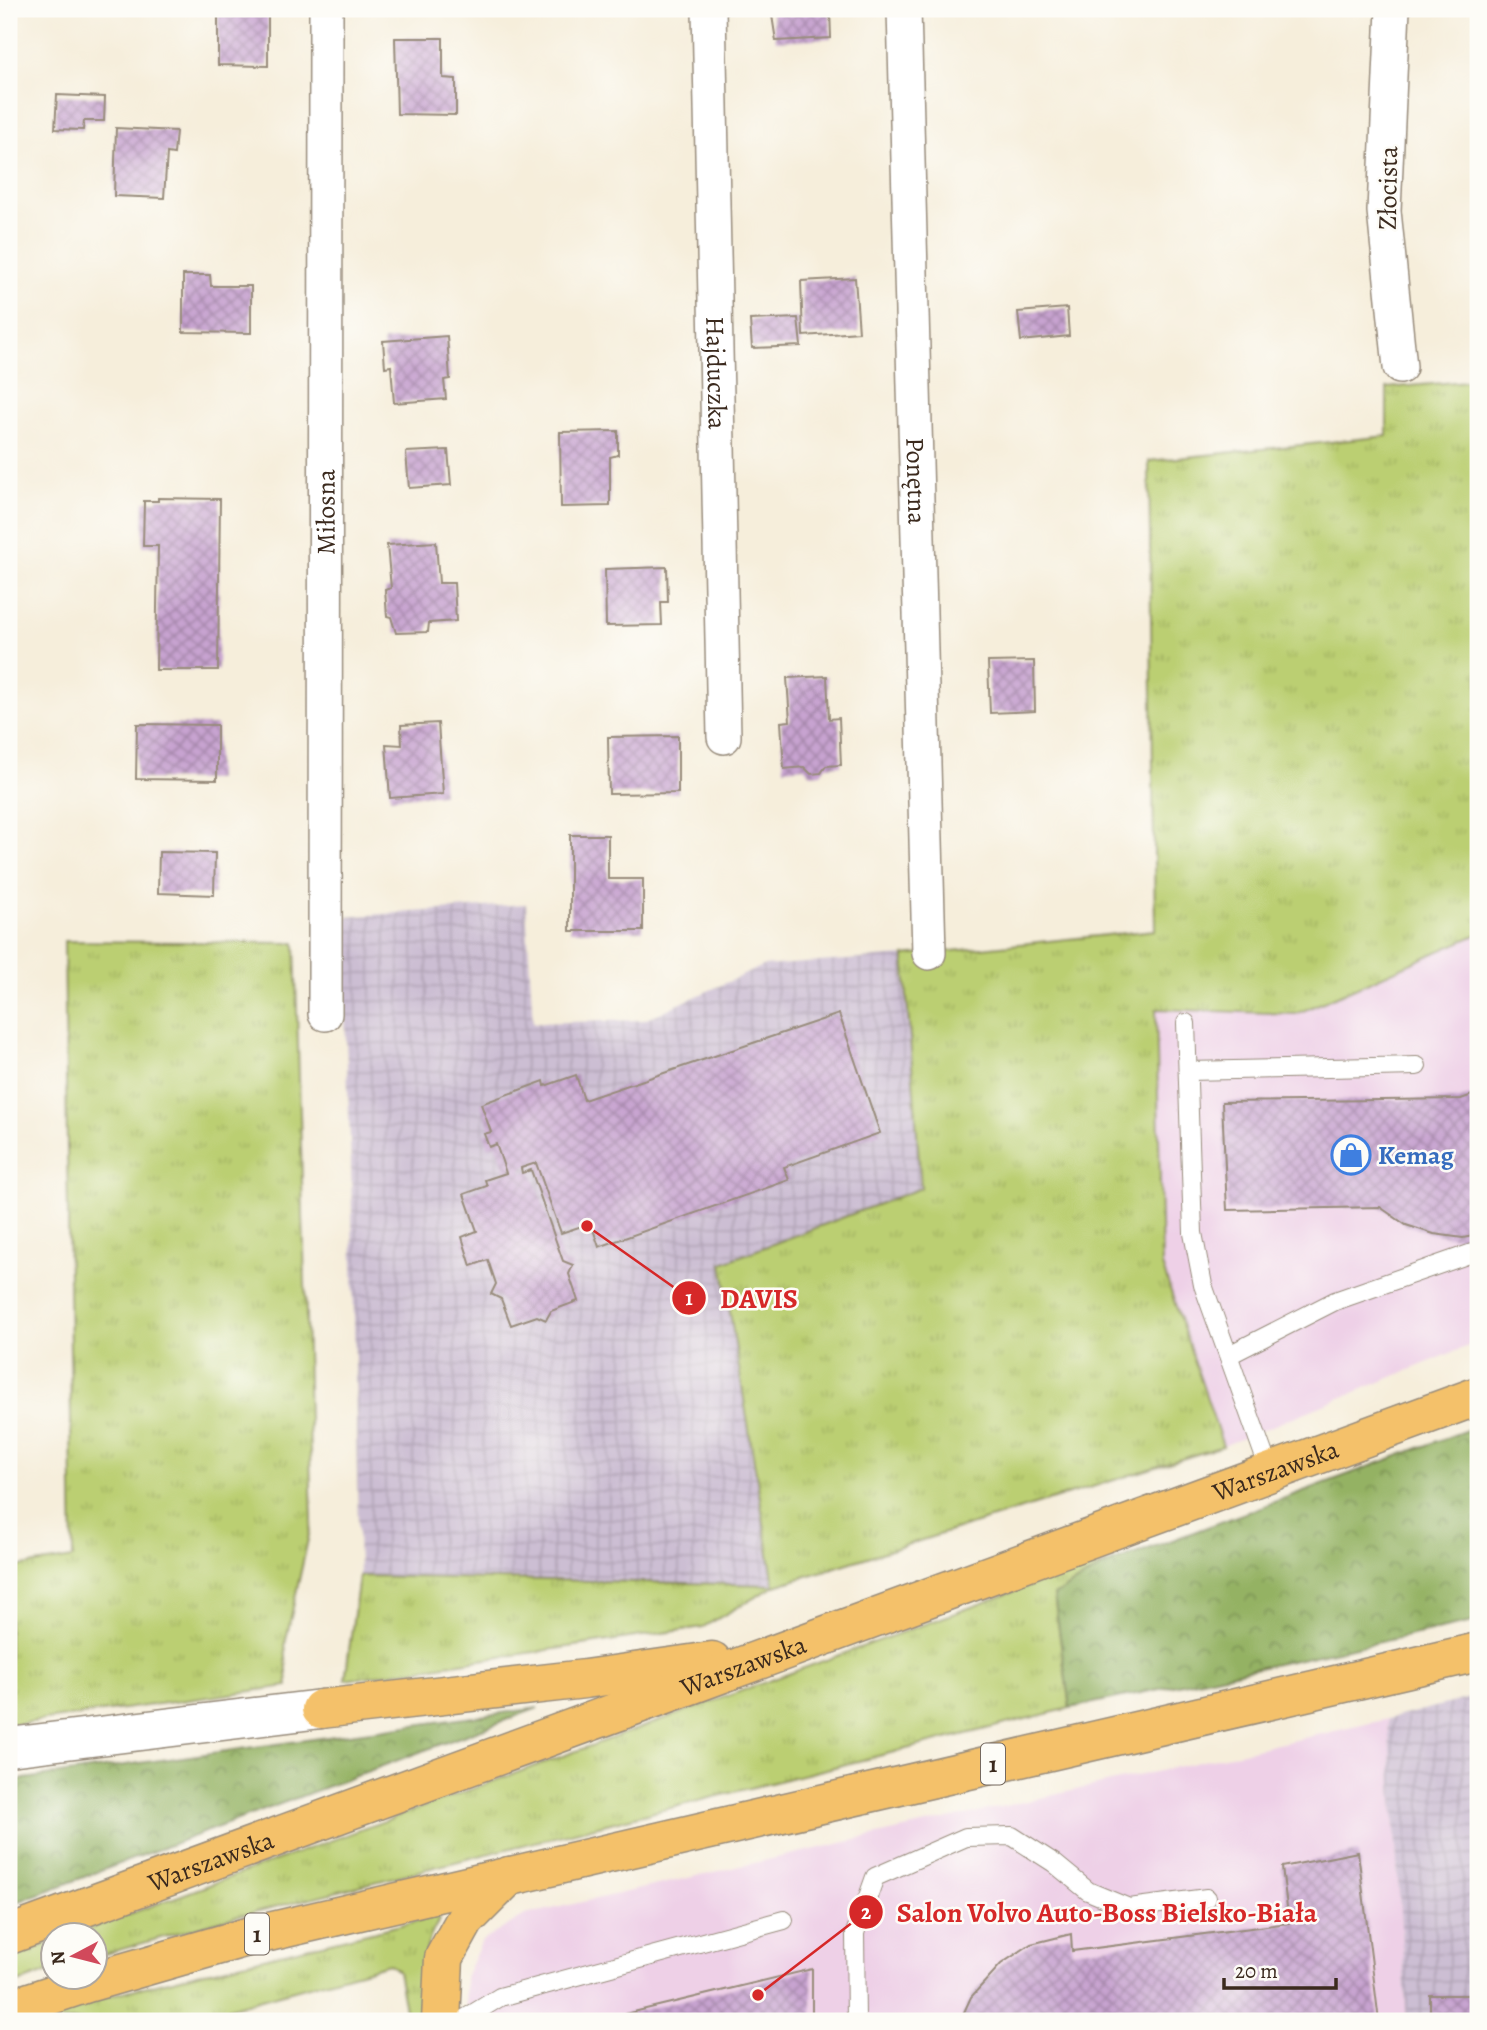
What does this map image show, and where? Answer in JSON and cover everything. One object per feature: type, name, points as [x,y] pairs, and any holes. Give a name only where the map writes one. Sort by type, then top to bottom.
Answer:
[{"type":"main road","name":"Warszawska","points":[[9,1935],[1478,1395]]},
{"type":"main road","name":"1","points":[[9,2009],[87,1983],[247,1937],[1478,1653]]},
{"type":"main road","points":[[321,1709],[770,1655]]},
{"type":"main road","points":[[441,2021],[444,1958],[465,1920],[509,1876]]},
{"type":"street","name":"Miłosna","points":[[325,1014],[326,9]]},
{"type":"street","name":"Hajduczka","points":[[709,9],[724,737]]},
{"type":"street","name":"Ponętna","points":[[904,9],[919,463],[929,953]]},
{"type":"street","name":"Złocista","points":[[1393,9],[1384,211],[1400,367]]},
{"type":"street","points":[[9,1748],[321,1709]]},
{"type":"lane","points":[[1186,1023],[1193,1233],[1203,1285],[1270,1472]]},
{"type":"lane","points":[[1188,1071],[1417,1066]]},
{"type":"lane","points":[[1229,1356],[1335,1301],[1478,1251]]},
{"type":"lane","points":[[856,2021],[855,1933],[875,1877],[966,1837],[1012,1836],[1054,1863],[1088,1891],[1129,1908],[1207,1898]]},
{"type":"lane","points":[[461,2021],[500,1997],[784,1920]]},
{"type":"shaded area","points":[[526,904],[533,1023],[644,1020],[763,966],[904,956],[921,1188],[722,1264],[775,1586],[359,1576],[351,1163],[341,917]]},
{"type":"shaded area","points":[[1478,934],[1478,1342],[1223,1446],[1162,1266],[1156,1008],[1296,1014]]},
{"type":"shaded area","points":[[1478,1696],[1478,2021],[1407,2021],[1388,1719]]},
{"type":"shaded area","points":[[1388,1719],[1407,2021],[466,2021],[465,1977],[482,1941],[525,1915]]},
{"type":"green space","points":[[1478,380],[1478,934],[1296,1014],[1156,1009],[1162,1265],[1223,1446],[775,1586],[703,1627],[345,1680],[359,1576],[774,1585],[722,1263],[921,1188],[904,956],[1155,930],[1149,461],[1387,436],[1387,388]]},
{"type":"green space","points":[[64,941],[295,943],[312,1521],[285,1644],[288,1686],[9,1725],[9,1568],[73,1558]]},
{"type":"green space","points":[[1478,1426],[1478,1621],[1070,1708],[1054,1595],[1108,1564]]},
{"type":"green space","points":[[1108,1564],[1054,1595],[1070,1708],[223,1920],[108,1953],[107,1922],[1051,1578]]},
{"type":"green space","points":[[538,1708],[9,1905],[9,1781]]},
{"type":"green space","points":[[437,1916],[440,1919],[428,1944],[424,1968],[429,2021],[407,2021],[398,1971],[389,1964],[181,2021],[36,2021],[111,1995]]},
{"type":"green space","points":[[38,1948],[38,1976],[9,1986],[9,1959]]},
{"type":"building","points":[[771,9],[830,9],[831,38],[776,41]]},
{"type":"building","points":[[218,15],[268,16],[268,66],[218,65]]},
{"type":"building","points":[[395,38],[443,38],[443,78],[456,79],[456,115],[397,114]]},
{"type":"building","points":[[57,95],[105,97],[104,121],[84,121],[83,130],[55,129]]},
{"type":"building","points":[[116,128],[176,131],[174,154],[167,153],[164,198],[114,196]]},
{"type":"building","points":[[183,275],[210,275],[211,286],[251,286],[251,333],[183,332]]},
{"type":"building","points":[[855,278],[859,332],[803,336],[801,281]]},
{"type":"building","points":[[1067,308],[1069,336],[1021,341],[1018,312]]},
{"type":"building","points":[[798,318],[801,346],[752,348],[750,320]]},
{"type":"building","points":[[447,336],[450,379],[444,380],[446,399],[394,403],[391,366],[385,367],[383,341]]},
{"type":"building","points":[[618,431],[618,455],[610,457],[610,506],[561,507],[560,432]]},
{"type":"building","points":[[448,450],[451,485],[409,488],[406,452]]},
{"type":"building","points":[[158,498],[220,499],[218,670],[156,670],[158,546],[143,546],[144,501],[158,501]]},
{"type":"building","points":[[436,542],[439,583],[454,583],[456,621],[429,623],[428,632],[396,633],[391,617],[387,616],[385,590],[391,588],[387,545]]},
{"type":"building","points":[[667,567],[668,602],[661,602],[662,625],[606,626],[605,569]]},
{"type":"building","points":[[1034,661],[1035,711],[990,713],[988,662]]},
{"type":"building","points":[[827,676],[829,719],[839,718],[841,765],[826,766],[821,773],[811,774],[804,767],[784,769],[781,722],[790,721],[787,678]]},
{"type":"building","points":[[438,723],[443,794],[390,798],[386,744],[402,745],[401,725]]},
{"type":"building","points":[[137,724],[217,725],[217,780],[136,779]]},
{"type":"building","points":[[678,736],[678,793],[609,794],[608,737]]},
{"type":"building","points":[[570,835],[608,835],[608,879],[643,879],[643,931],[570,931]]},
{"type":"building","points":[[159,852],[215,853],[214,895],[158,893]]},
{"type":"building","points":[[839,1014],[880,1133],[784,1167],[789,1180],[599,1247],[591,1223],[561,1233],[536,1163],[521,1168],[522,1173],[531,1170],[563,1261],[573,1265],[569,1274],[578,1301],[551,1311],[546,1320],[537,1316],[511,1325],[501,1299],[491,1294],[496,1284],[488,1260],[471,1266],[462,1237],[477,1231],[464,1194],[487,1186],[485,1180],[506,1173],[496,1144],[489,1147],[484,1134],[491,1132],[481,1104],[544,1081],[545,1086],[576,1075],[584,1100]]},
{"type":"building","name":"Kemag","points":[[1478,1093],[1478,1235],[1463,1238],[1434,1234],[1406,1225],[1380,1207],[1227,1210],[1222,1102],[1461,1099]]},
{"type":"building","points":[[1358,1852],[1379,2021],[960,2021],[971,1997],[1001,1964],[1031,1944],[1071,1934],[1072,1951],[1289,1923],[1282,1867]]},
{"type":"building","points":[[812,1969],[812,2021],[600,2021],[600,2020]]},
{"type":"building","points":[[1430,1995],[1478,1995],[1478,2021],[1430,2021]]},
{"type":"place","name":"Kemag","points":[[1351,1155]]},
{"type":"place","name":"DAVIS","points":[[587,1226]]},
{"type":"place","name":"Salon Volvo Auto-Boss Bielsko-Biała","points":[[758,1995]]}]
